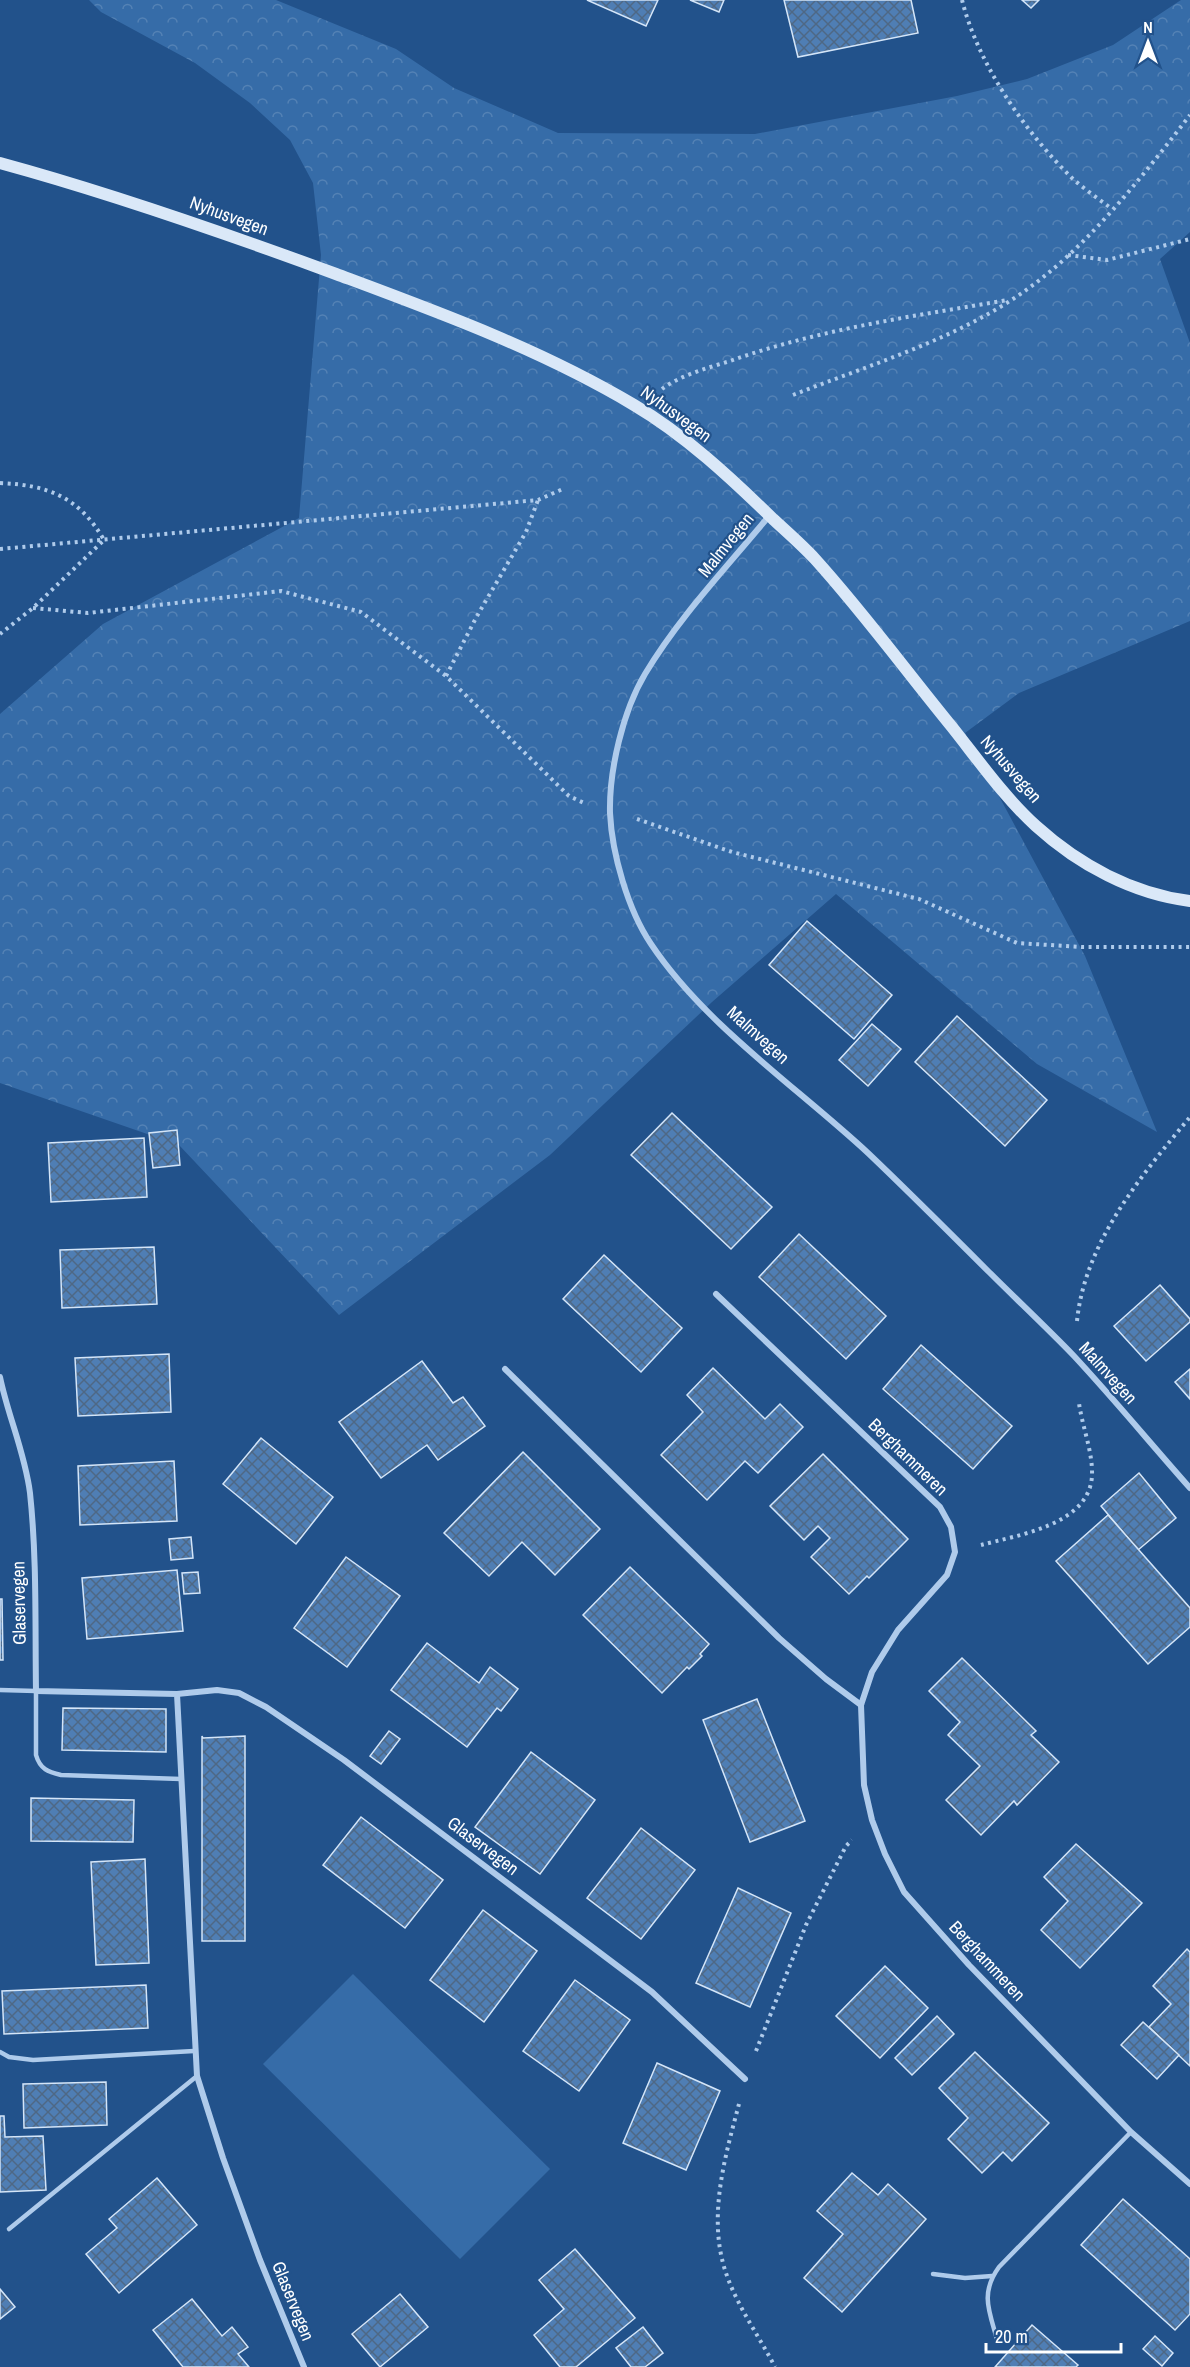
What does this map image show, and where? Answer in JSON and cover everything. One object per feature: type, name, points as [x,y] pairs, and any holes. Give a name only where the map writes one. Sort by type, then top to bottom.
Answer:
[{"type":"street","name":"Nyhusvegen","points":[[0,163],[105,192],[213,228],[444,314],[526,349],[637,406],[690,444],[741,488],[814,559],[996,782],[1036,826],[1083,861],[1123,884],[1170,898],[1190,901]]},
{"type":"street","name":"Malmvegen","points":[[769,515],[682,622],[644,675],[624,722],[614,769],[610,811],[615,852],[626,888],[649,942],[678,980],[724,1026],[866,1151],[1074,1356],[1190,1488]]},
{"type":"street","name":"Berghammeren","points":[[716,1294],[940,1507],[951,1527],[955,1552],[947,1575],[898,1630],[872,1672],[861,1705],[864,1785],[872,1820],[885,1854],[904,1892],[969,1965],[1131,2132],[1190,2184]]},
{"type":"street","points":[[506,1369],[779,1638],[826,1679],[861,1705]]},
{"type":"street","name":"Glaservegen","points":[[0,1377],[22,1455],[29,1491],[34,1562],[36,1691],[177,1694],[217,1690],[239,1693],[266,1707],[353,1767],[652,1992],[745,2079]]},
{"type":"street","name":"Glaservegen","points":[[177,1694],[197,2076],[247,2226],[304,2367]]},
{"type":"lane","points":[[0,1690],[36,1691],[36,1755],[39,1764],[47,1772],[61,1775],[181,1779]]},
{"type":"lane","points":[[0,2052],[9,2057],[33,2060],[194,2051]]},
{"type":"lane","points":[[9,2229],[197,2076]]},
{"type":"lane","points":[[997,2339],[987,2291],[992,2276],[999,2266],[1131,2132]]},
{"type":"lane","points":[[933,2274],[965,2278],[992,2276]]},
{"type":"path","points":[[962,0],[967,20],[982,57],[1033,137],[1074,180],[1112,209]]},
{"type":"path","points":[[793,395],[953,332],[1011,300],[1048,274],[1112,209],[1190,115]]},
{"type":"path","points":[[1068,255],[1107,260],[1190,239]]},
{"type":"path","points":[[637,406],[668,385],[766,348],[839,329],[1011,300]]},
{"type":"path","points":[[0,483],[48,489],[70,500],[93,522],[104,540]]},
{"type":"path","points":[[0,549],[538,500],[565,488]]},
{"type":"path","points":[[446,676],[477,616],[526,532],[538,500]]},
{"type":"path","points":[[0,634],[33,608],[104,540]]},
{"type":"path","points":[[33,608],[88,613],[280,591],[361,612],[446,676],[569,796],[591,805]]},
{"type":"path","points":[[630,817],[732,852],[919,898],[1017,943],[1082,947],[1190,947]]},
{"type":"path","points":[[955,1552],[1041,1529],[1065,1518],[1080,1504],[1090,1488],[1092,1475],[1081,1419],[1074,1356],[1079,1304],[1090,1267],[1113,1222],[1149,1167],[1190,1117]]},
{"type":"path","points":[[776,2367],[738,2300],[722,2260],[718,2222],[725,2157],[745,2079],[806,1925],[846,1846],[872,1820]]},
{"type":"green space","points":[[89,0],[276,0],[396,49],[454,88],[558,133],[755,134],[957,96],[1027,79],[1113,45],[1181,0],[1190,0],[1190,232],[1160,259],[1190,343],[1190,621],[1019,693],[965,733],[1085,956],[1157,1132],[1037,1064],[836,894],[712,1002],[550,1155],[339,1315],[179,1145],[0,1083],[0,714],[103,624],[299,518],[321,255],[313,183],[290,140],[250,103],[195,63],[101,12]]},
{"type":"green space","points":[[353,1974],[550,2169],[460,2259],[263,2064]]},
{"type":"building","points":[[587,0],[658,0],[646,26]]},
{"type":"building","points":[[690,0],[724,0],[719,12]]},
{"type":"building","points":[[784,0],[911,0],[918,33],[798,57]]},
{"type":"building","points":[[1022,0],[1039,0],[1031,8]]},
{"type":"building","points":[[807,921],[892,995],[854,1039],[769,965]]},
{"type":"building","points":[[957,1016],[1047,1100],[1005,1146],[915,1062]]},
{"type":"building","points":[[872,1024],[901,1049],[868,1086],[839,1060]]},
{"type":"building","points":[[672,1113],[772,1207],[731,1249],[631,1155]]},
{"type":"building","points":[[177,1130],[180,1165],[153,1168],[149,1133]]},
{"type":"building","points":[[144,1138],[147,1197],[51,1202],[48,1143]]},
{"type":"building","points":[[799,1234],[886,1316],[846,1359],[759,1277]]},
{"type":"building","points":[[154,1247],[157,1304],[62,1308],[60,1250]]},
{"type":"building","points":[[604,1255],[682,1328],[641,1372],[563,1299]]},
{"type":"building","points":[[1160,1285],[1190,1319],[1190,1322],[1146,1361],[1114,1326]]},
{"type":"building","points":[[921,1345],[1012,1426],[973,1469],[883,1389]]},
{"type":"building","points":[[169,1354],[171,1412],[78,1416],[75,1358]]},
{"type":"building","points":[[422,1361],[453,1403],[463,1397],[485,1426],[438,1460],[427,1445],[381,1478],[339,1422]]},
{"type":"building","points":[[713,1368],[765,1419],[780,1404],[803,1427],[758,1473],[745,1461],[707,1500],[661,1455],[703,1412],[687,1395]]},
{"type":"building","points":[[1190,1369],[1190,1399],[1175,1382]]},
{"type":"building","points":[[261,1438],[333,1497],[296,1544],[223,1484]]},
{"type":"building","points":[[523,1452],[600,1529],[555,1575],[522,1542],[489,1576],[444,1533]]},
{"type":"building","points":[[823,1454],[908,1539],[869,1578],[867,1576],[849,1594],[811,1557],[830,1538],[818,1526],[804,1540],[770,1506]]},
{"type":"building","points":[[174,1461],[177,1521],[80,1525],[78,1466]]},
{"type":"building","points":[[1139,1473],[1176,1518],[1138,1550],[1101,1506]]},
{"type":"building","points":[[1108,1515],[1190,1608],[1190,1627],[1148,1664],[1056,1561]]},
{"type":"building","points":[[191,1537],[193,1558],[171,1560],[169,1539]]},
{"type":"building","points":[[346,1557],[400,1596],[347,1667],[294,1628]]},
{"type":"building","points":[[630,1567],[709,1644],[700,1654],[702,1656],[689,1669],[687,1667],[662,1693],[583,1615]]},
{"type":"building","points":[[177,1570],[183,1631],[87,1639],[82,1578]]},
{"type":"building","points":[[198,1572],[200,1593],[184,1594],[182,1573]]},
{"type":"building","points":[[0,1599],[2,1599],[3,1660],[0,1660]]},
{"type":"building","points":[[427,1643],[479,1683],[490,1667],[518,1689],[501,1711],[497,1708],[467,1747],[391,1690]]},
{"type":"building","points":[[962,1658],[1036,1731],[1031,1735],[1059,1762],[1017,1805],[1014,1801],[981,1835],[946,1800],[980,1766],[948,1735],[960,1722],[929,1691]]},
{"type":"building","points":[[757,1699],[805,1821],[750,1842],[703,1720]]},
{"type":"building","points":[[63,1708],[166,1709],[166,1752],[62,1750]]},
{"type":"building","points":[[389,1731],[400,1739],[381,1764],[370,1756]]},
{"type":"building","points":[[202,1736],[203,1738],[245,1736],[245,1941],[202,1941]]},
{"type":"building","points":[[531,1752],[595,1800],[540,1874],[475,1827]]},
{"type":"building","points":[[31,1798],[134,1800],[133,1842],[31,1841]]},
{"type":"building","points":[[361,1817],[443,1880],[405,1928],[323,1865]]},
{"type":"building","points":[[641,1828],[695,1870],[641,1939],[587,1898]]},
{"type":"building","points":[[1076,1844],[1142,1903],[1080,1968],[1041,1930],[1068,1901],[1044,1877]]},
{"type":"building","points":[[145,1859],[149,1963],[96,1965],[91,1862]]},
{"type":"building","points":[[738,1888],[791,1913],[750,2007],[696,1983]]},
{"type":"building","points":[[483,1910],[537,1951],[484,2022],[430,1980]]},
{"type":"building","points":[[1187,1949],[1190,1952],[1190,2066],[1149,2027],[1171,2004],[1153,1986]]},
{"type":"building","points":[[885,1966],[928,2008],[880,2058],[836,2016]]},
{"type":"building","points":[[575,1980],[630,2020],[579,2091],[523,2051]]},
{"type":"building","points":[[146,1985],[148,2028],[4,2034],[2,1991]]},
{"type":"building","points":[[937,2016],[954,2034],[912,2075],[895,2058]]},
{"type":"building","points":[[1143,2022],[1179,2055],[1157,2079],[1121,2045]]},
{"type":"building","points":[[975,2052],[1049,2123],[1012,2161],[1003,2152],[982,2173],[948,2139],[968,2118],[939,2088]]},
{"type":"building","points":[[657,2063],[720,2091],[686,2170],[623,2143]]},
{"type":"building","points":[[106,2082],[107,2125],[24,2128],[23,2084]]},
{"type":"building","points":[[0,2116],[4,2116],[5,2137],[43,2136],[46,2190],[0,2192]]},
{"type":"building","points":[[852,2173],[878,2195],[888,2184],[926,2219],[842,2312],[804,2278],[843,2234],[817,2211]]},
{"type":"building","points":[[157,2178],[197,2225],[119,2293],[86,2254],[117,2228],[109,2219]]},
{"type":"building","points":[[1123,2199],[1190,2259],[1190,2314],[1175,2330],[1081,2245]]},
{"type":"building","points":[[575,2249],[635,2318],[576,2367],[560,2367],[534,2335],[564,2309],[539,2280]]},
{"type":"building","points":[[0,2289],[15,2307],[0,2319]]},
{"type":"building","points":[[400,2294],[428,2327],[380,2367],[352,2334]]},
{"type":"building","points":[[192,2299],[222,2336],[232,2327],[248,2347],[238,2354],[249,2367],[183,2367],[153,2330]]},
{"type":"building","points":[[1032,2325],[1078,2365],[1076,2367],[995,2367]]},
{"type":"building","points":[[643,2327],[663,2353],[645,2367],[631,2367],[616,2348]]},
{"type":"building","points":[[1155,2336],[1173,2353],[1162,2366],[1143,2349]]}]
